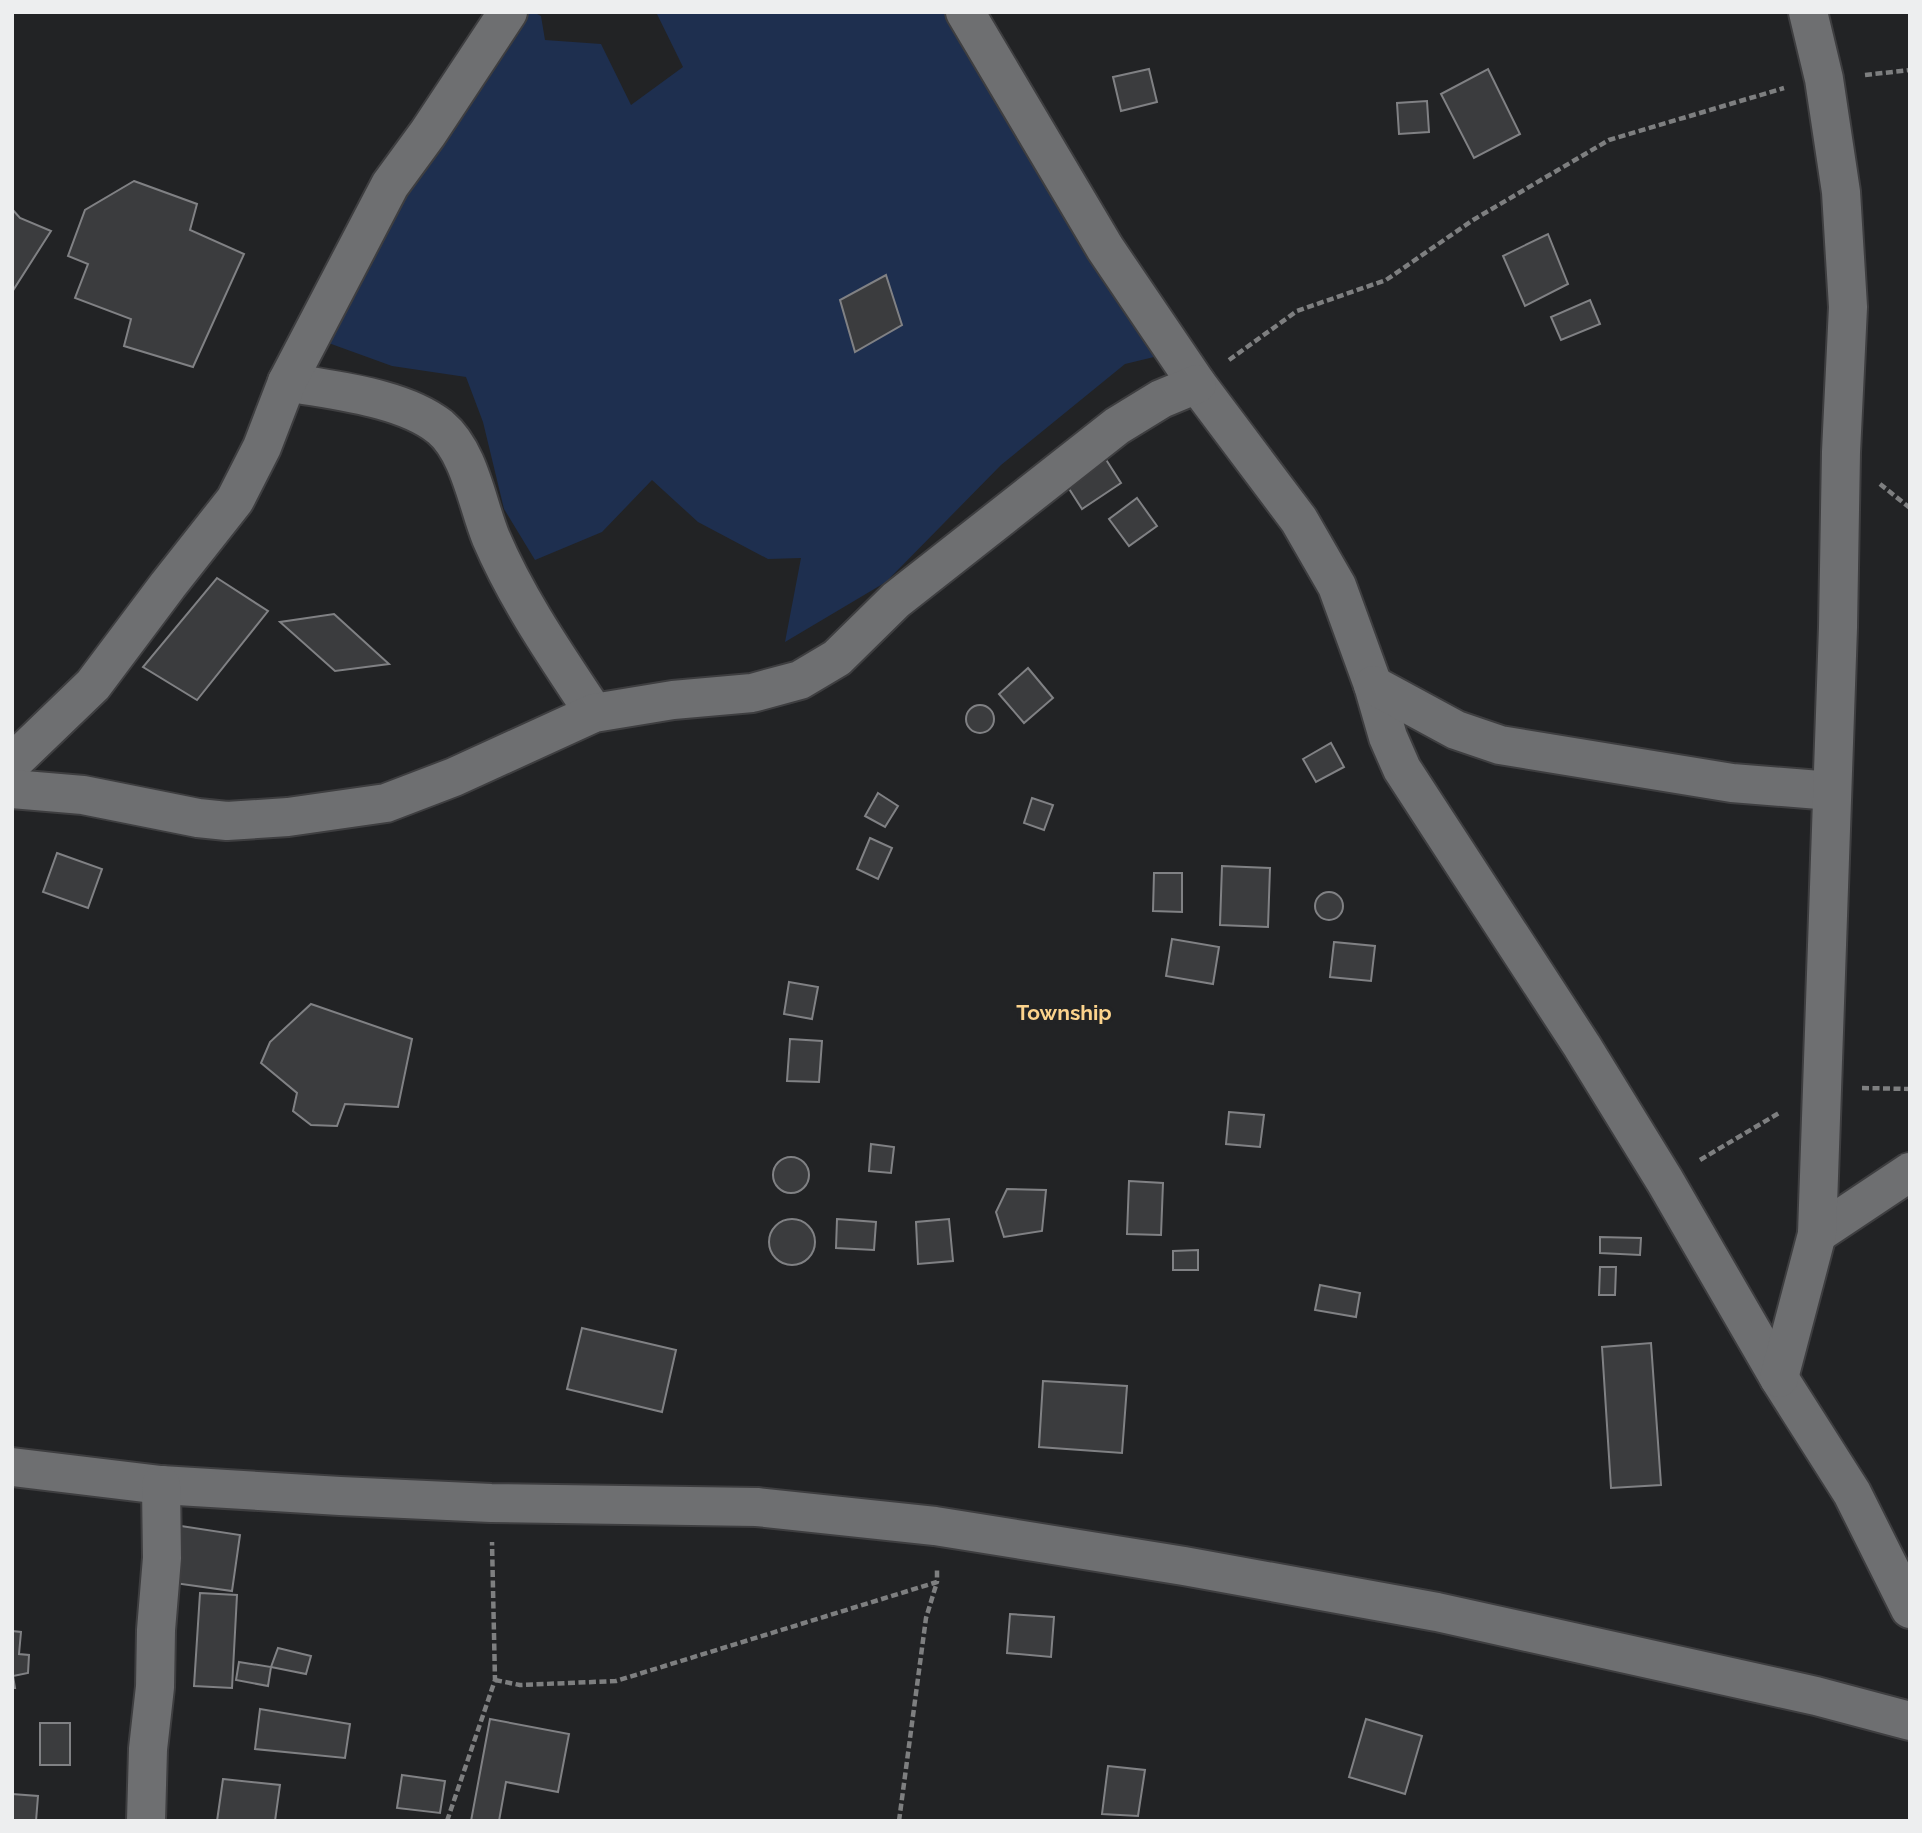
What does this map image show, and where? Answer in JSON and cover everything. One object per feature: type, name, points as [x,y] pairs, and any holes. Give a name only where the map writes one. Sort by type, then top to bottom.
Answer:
[{"type":"street","points":[[12,763],[93,685],[235,500],[262,447],[288,382],[390,185],[508,12]]},
{"type":"street","points":[[965,12],[1105,248],[1197,384],[1299,520],[1337,586],[1373,685],[1388,737],[1402,769],[1638,1136],[1779,1378],[1852,1493],[1910,1609]]},
{"type":"street","points":[[1779,1378],[1817,1234],[1841,452],[1848,307],[1842,192],[1824,79],[1808,12]]},
{"type":"street","points":[[288,382],[388,402],[422,415],[442,429],[459,453],[474,485],[491,538],[536,626],[594,713]]},
{"type":"street","points":[[12,789],[83,795],[218,820],[288,817],[386,803],[454,777],[594,713],[673,700],[752,692],[800,680],[837,658],[897,600],[1116,426],[1161,399],[1197,384]]},
{"type":"street","points":[[1373,685],[1426,716],[1500,745],[1732,783],[1832,790]]},
{"type":"street","points":[[1817,1234],[1910,1172]]},
{"type":"street","points":[[12,1467],[161,1485],[491,1503],[757,1507],[935,1526],[1184,1566],[1437,1612],[1816,1696],[1910,1721]]},
{"type":"street","points":[[146,1821],[148,1749],[155,1687],[162,1558],[161,1485]]},
{"type":"path","points":[[1197,384],[1297,311],[1386,280],[1473,220],[1609,140],[1766,92],[1824,79]]},
{"type":"path","points":[[447,1821],[495,1680],[491,1503]]},
{"type":"path","points":[[899,1821],[926,1618],[937,1582],[935,1526]]},
{"type":"path","points":[[495,1680],[520,1685],[615,1681],[937,1582]]},
{"type":"shaded area","points":[[499,12],[533,12],[541,16],[545,40],[601,44],[631,105],[683,67],[656,12],[950,12],[1154,357],[1125,364],[1001,465],[886,582],[785,642],[801,558],[768,559],[698,522],[652,480],[602,532],[535,560],[504,509],[483,422],[466,377],[392,366],[323,341]]},
{"type":"building","points":[[1149,69],[1157,102],[1121,111],[1113,77]]},
{"type":"building","points":[[1488,69],[1520,134],[1474,158],[1441,94]]},
{"type":"building","points":[[1427,101],[1429,132],[1399,134],[1397,103]]},
{"type":"building","points":[[134,181],[197,204],[190,230],[244,254],[193,367],[124,346],[131,319],[75,298],[88,264],[68,256],[85,210]]},
{"type":"building","points":[[12,209],[20,218],[51,231],[12,292]]},
{"type":"building","points":[[1548,234],[1568,284],[1525,306],[1503,256]]},
{"type":"building","points":[[886,275],[902,325],[855,352],[840,300]]},
{"type":"building","points":[[1590,300],[1600,324],[1561,340],[1551,317]]},
{"type":"building","points":[[1105,458],[1121,483],[1082,509],[1066,484]]},
{"type":"building","points":[[1137,498],[1157,526],[1129,546],[1109,519]]},
{"type":"building","points":[[217,578],[268,611],[197,700],[143,667]]},
{"type":"building","points":[[334,614],[389,664],[335,671],[280,622]]},
{"type":"building","points":[[1028,668],[1053,698],[1024,723],[999,694]]},
{"type":"building","points":[[980,705],[990,709],[994,719],[990,729],[980,733],[970,729],[966,719],[970,709]]},
{"type":"building","points":[[1331,743],[1344,767],[1316,782],[1303,759]]},
{"type":"building","points":[[878,793],[898,806],[885,827],[865,816]]},
{"type":"building","points":[[1032,798],[1053,805],[1044,830],[1024,823]]},
{"type":"building","points":[[870,838],[892,848],[878,879],[857,869]]},
{"type":"building","points":[[57,853],[102,869],[88,908],[43,892]]},
{"type":"building","points":[[1222,866],[1270,868],[1268,927],[1220,925]]},
{"type":"building","points":[[1154,873],[1182,873],[1182,912],[1153,911]]},
{"type":"building","points":[[1329,892],[1339,896],[1343,906],[1339,916],[1329,920],[1319,916],[1315,906],[1319,896]]},
{"type":"building","points":[[1172,939],[1219,947],[1213,984],[1166,976]]},
{"type":"building","points":[[1334,942],[1375,946],[1371,981],[1330,977]]},
{"type":"building","points":[[789,982],[818,987],[812,1019],[784,1014]]},
{"type":"building","points":[[311,1004],[412,1039],[398,1107],[345,1104],[337,1126],[311,1125],[293,1111],[297,1093],[261,1063],[270,1042]]},
{"type":"building","points":[[790,1039],[822,1041],[819,1082],[787,1081]]},
{"type":"building","points":[[1229,1112],[1264,1115],[1260,1147],[1226,1144]]},
{"type":"building","points":[[871,1144],[894,1147],[891,1173],[869,1171]]},
{"type":"building","points":[[791,1157],[804,1162],[809,1175],[804,1188],[791,1193],[778,1188],[773,1175],[778,1162]]},
{"type":"building","points":[[1129,1181],[1163,1183],[1161,1235],[1127,1234]]},
{"type":"building","points":[[1007,1189],[1046,1190],[1042,1231],[1004,1237],[996,1212]]},
{"type":"building","points":[[792,1219],[808,1226],[815,1242],[808,1258],[792,1265],[776,1258],[769,1242],[776,1226]]},
{"type":"building","points":[[837,1219],[876,1222],[874,1250],[836,1248]]},
{"type":"building","points":[[949,1219],[953,1261],[918,1264],[916,1222]]},
{"type":"building","points":[[1600,1237],[1641,1238],[1640,1255],[1600,1253]]},
{"type":"building","points":[[1198,1250],[1198,1270],[1173,1270],[1173,1251]]},
{"type":"building","points":[[1600,1267],[1616,1267],[1615,1295],[1599,1295]]},
{"type":"building","points":[[1320,1285],[1360,1293],[1356,1317],[1315,1310]]},
{"type":"building","points":[[582,1328],[676,1350],[662,1412],[567,1389]]},
{"type":"building","points":[[1651,1343],[1661,1485],[1611,1488],[1602,1347]]},
{"type":"building","points":[[1043,1381],[1127,1386],[1122,1453],[1039,1447]]},
{"type":"building","points":[[168,1524],[240,1535],[232,1591],[160,1581]]},
{"type":"building","points":[[200,1593],[237,1595],[232,1688],[194,1686]]},
{"type":"building","points":[[1010,1614],[1054,1617],[1051,1657],[1007,1653]]},
{"type":"building","points":[[12,1631],[21,1632],[19,1654],[29,1655],[28,1673],[13,1676],[15,1688],[12,1688]]},
{"type":"building","points":[[278,1648],[311,1656],[306,1674],[271,1667]]},
{"type":"building","points":[[239,1662],[271,1667],[268,1686],[236,1680]]},
{"type":"building","points":[[260,1709],[350,1724],[345,1758],[255,1749]]},
{"type":"building","points":[[490,1719],[569,1734],[558,1792],[506,1782],[499,1821],[471,1821]]},
{"type":"building","points":[[1366,1719],[1422,1736],[1405,1794],[1349,1777]]},
{"type":"building","points":[[40,1723],[70,1723],[70,1765],[40,1765]]},
{"type":"building","points":[[1108,1766],[1145,1770],[1138,1816],[1102,1814]]},
{"type":"building","points":[[402,1775],[445,1781],[440,1813],[397,1808]]},
{"type":"building","points":[[223,1779],[280,1785],[275,1821],[217,1821]]},
{"type":"building","points":[[12,1794],[38,1796],[36,1821],[12,1821]]},
{"type":"district","name":"Township","points":[[1064,1012]]}]
